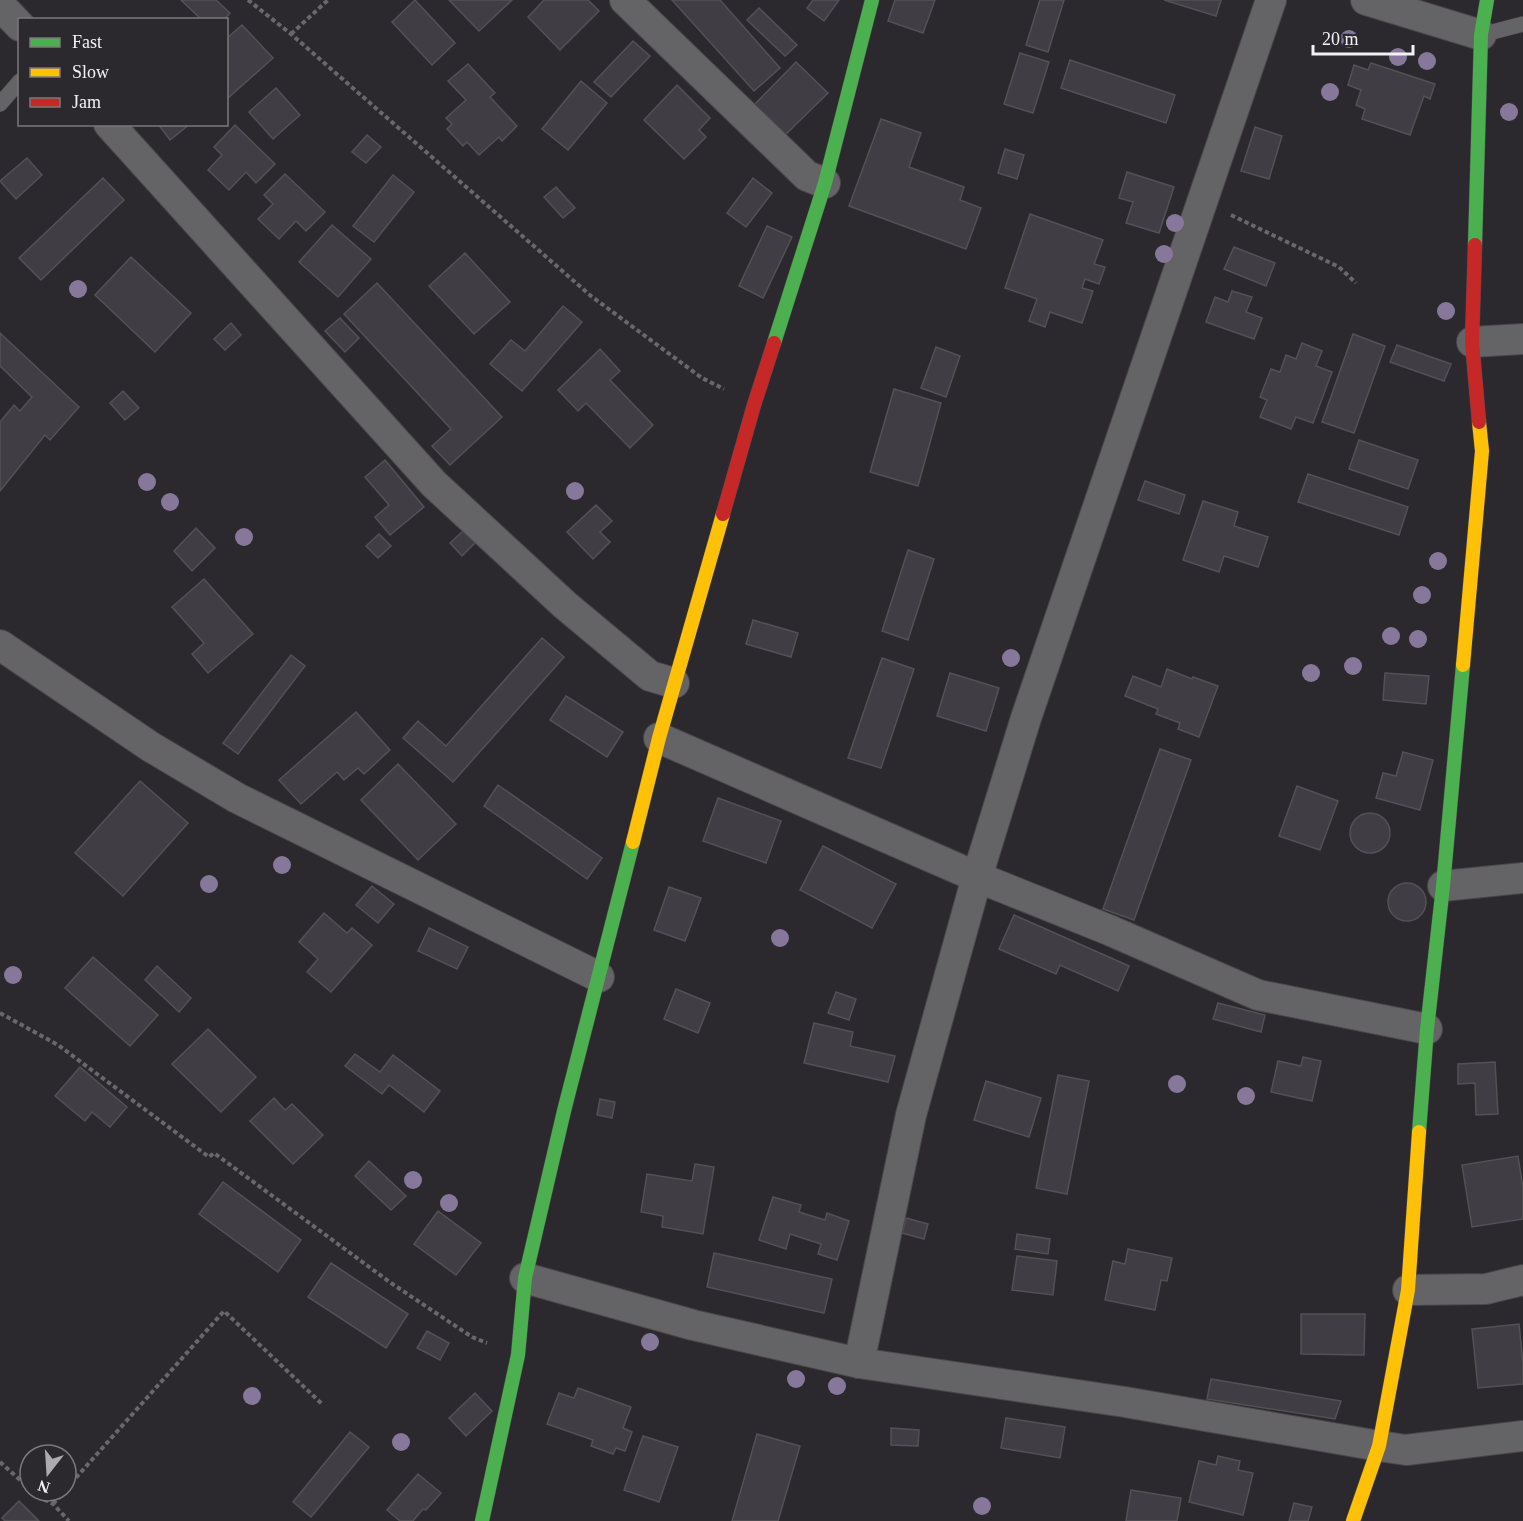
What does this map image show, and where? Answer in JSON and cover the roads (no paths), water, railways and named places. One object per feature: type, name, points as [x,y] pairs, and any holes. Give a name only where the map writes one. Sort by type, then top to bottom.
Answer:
[{"type":"street","points":[[625,0],[807,176],[825,183]]},
{"type":"street","points":[[482,1521],[518,1354],[525,1278],[564,1111],[659,738],[754,405],[825,183],[872,0]]},
{"type":"street","points":[[859,1363],[911,1115],[977,877],[1026,718],[1270,0]]},
{"type":"street","points":[[1366,0],[1481,34]]},
{"type":"street","points":[[1353,1521],[1379,1446],[1408,1290],[1427,1029],[1443,886],[1482,451],[1472,342],[1481,34],[1487,0]]},
{"type":"street","points":[[0,5],[18,24]]},
{"type":"street","points":[[111,126],[434,484],[565,605],[650,676],[674,683]]},
{"type":"street","points":[[1472,342],[1523,339]]},
{"type":"street","points":[[0,645],[151,747],[237,798],[599,977]]},
{"type":"street","points":[[659,738],[977,877],[1109,930],[1257,995],[1427,1029]]},
{"type":"street","points":[[1443,886],[1523,878]]},
{"type":"street","points":[[525,1278],[693,1325],[859,1363],[1125,1402],[1379,1446],[1406,1450],[1523,1436]]},
{"type":"street","points":[[1408,1290],[1486,1289],[1523,1280]]},
{"type":"lane","points":[[1481,34],[1523,24]]},
{"type":"lane","points":[[0,104],[18,83]]}]
